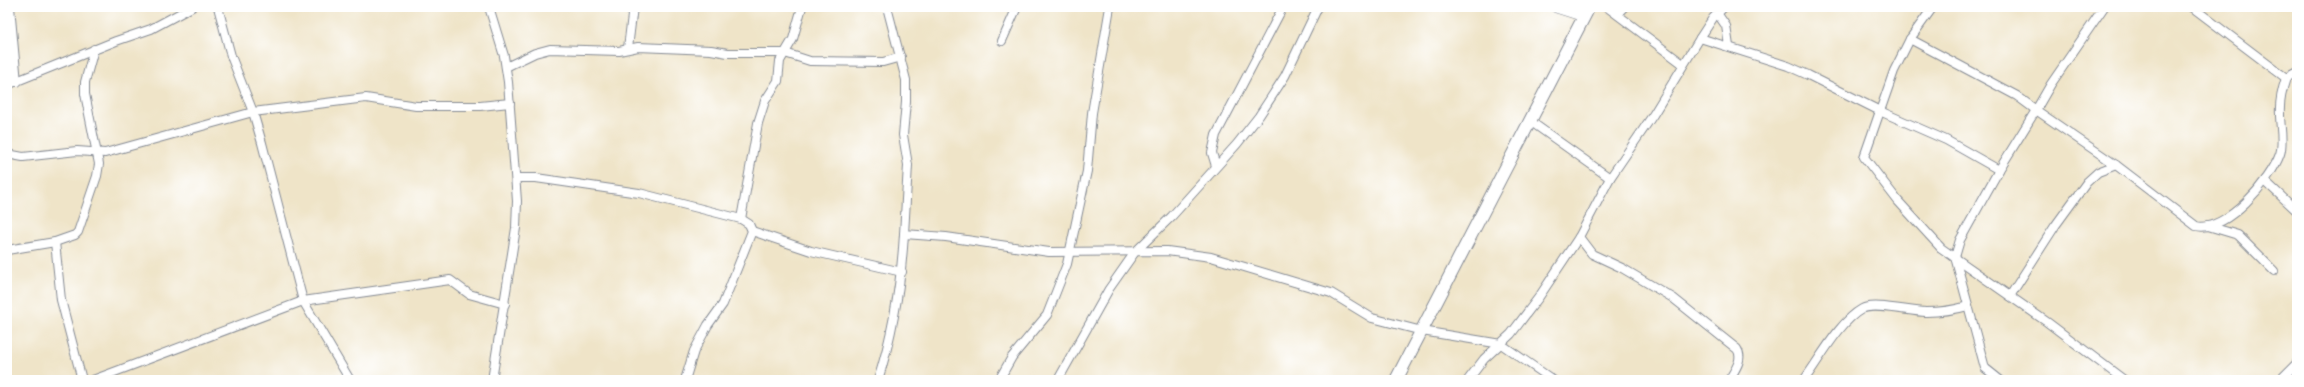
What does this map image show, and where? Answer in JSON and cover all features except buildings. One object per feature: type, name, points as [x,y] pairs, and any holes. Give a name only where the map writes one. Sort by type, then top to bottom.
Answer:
[{"type":"main road","points":[[1396,380],[1587,12]]},
{"type":"street","points":[[10,7],[17,82]]},
{"type":"street","points":[[7,85],[94,50],[133,37],[192,7]]},
{"type":"street","points":[[218,7],[231,56],[252,112],[303,300],[350,380]]},
{"type":"street","points":[[489,7],[506,66],[517,178],[516,228],[492,380]]},
{"type":"street","points":[[628,48],[633,7]]},
{"type":"street","points":[[741,219],[758,123],[765,102],[778,81],[780,61],[793,39],[802,7]]},
{"type":"street","points":[[878,380],[886,355],[902,272],[908,164],[903,139],[906,80],[887,7]]},
{"type":"street","points":[[1002,41],[1017,7]]},
{"type":"street","points":[[999,380],[1012,358],[1047,315],[1062,281],[1071,252],[1087,171],[1092,113],[1110,7]]},
{"type":"street","points":[[1216,166],[1212,153],[1216,135],[1283,7]]},
{"type":"street","points":[[1058,380],[1109,289],[1135,252],[1172,216],[1237,144],[1275,94],[1318,7]]},
{"type":"street","points":[[1556,7],[1587,12]]},
{"type":"street","points":[[1607,7],[1634,29],[1683,64]]},
{"type":"street","points":[[1617,14],[1624,7]]},
{"type":"street","points":[[1468,380],[1484,359],[1501,344],[1539,297],[1579,237],[1610,178],[1700,38],[1717,13],[1724,7]]},
{"type":"street","points":[[1933,7],[1910,38],[1889,85],[1882,112],[1864,157],[1898,201],[1934,241],[1955,258],[2010,296],[2124,380]]},
{"type":"street","points":[[2000,380],[1985,368],[1955,258],[1960,240],[2050,84],[2104,7]]},
{"type":"street","points":[[2192,7],[2286,78]]},
{"type":"street","points":[[1717,13],[1726,26],[1729,46]]},
{"type":"street","points":[[1700,38],[1788,66],[1882,112],[1946,140],[1999,170]]},
{"type":"street","points":[[1910,38],[2017,96],[2116,165],[2196,226],[2208,226],[2238,235],[2274,271]]},
{"type":"street","points":[[506,66],[536,53],[550,49],[606,52],[619,51],[628,48],[682,48],[728,53],[785,53],[810,60],[883,62],[901,57]]},
{"type":"street","points":[[7,250],[55,242],[75,235],[80,228],[98,176],[99,164],[84,94],[85,82],[94,50]]},
{"type":"street","points":[[2208,226],[2234,212],[2257,191],[2265,181],[2280,153],[2279,113],[2281,93],[2286,78],[2297,72]]},
{"type":"street","points":[[7,154],[23,157],[77,151],[98,154],[252,112],[366,98],[416,106],[440,107],[480,106],[510,103]]},
{"type":"street","points":[[1530,121],[1610,178]]},
{"type":"street","points":[[2010,296],[2054,226],[2087,182],[2098,172],[2116,165]]},
{"type":"street","points":[[517,178],[536,178],[639,193],[741,219],[749,224],[752,231],[721,308],[705,329],[694,351],[685,380]]},
{"type":"street","points":[[2265,181],[2297,211]]},
{"type":"street","points":[[752,231],[811,251],[902,272]]},
{"type":"street","points":[[904,234],[946,237],[1027,250],[1071,252],[1100,250],[1135,252],[1167,251],[1212,257],[1331,293],[1368,317],[1422,331],[1501,344],[1552,380]]},
{"type":"street","points":[[1579,237],[1592,254],[1622,268],[1673,298],[1737,349],[1740,355],[1739,360],[1729,380]]},
{"type":"street","points":[[55,242],[61,300],[82,380]]},
{"type":"street","points":[[93,380],[303,300],[450,280],[469,294],[505,304]]},
{"type":"street","points":[[1804,380],[1846,321],[1863,308],[1874,306],[1924,312],[1941,312],[1968,306]]},
{"type":"street","points":[[2280,380],[2297,363]]}]
